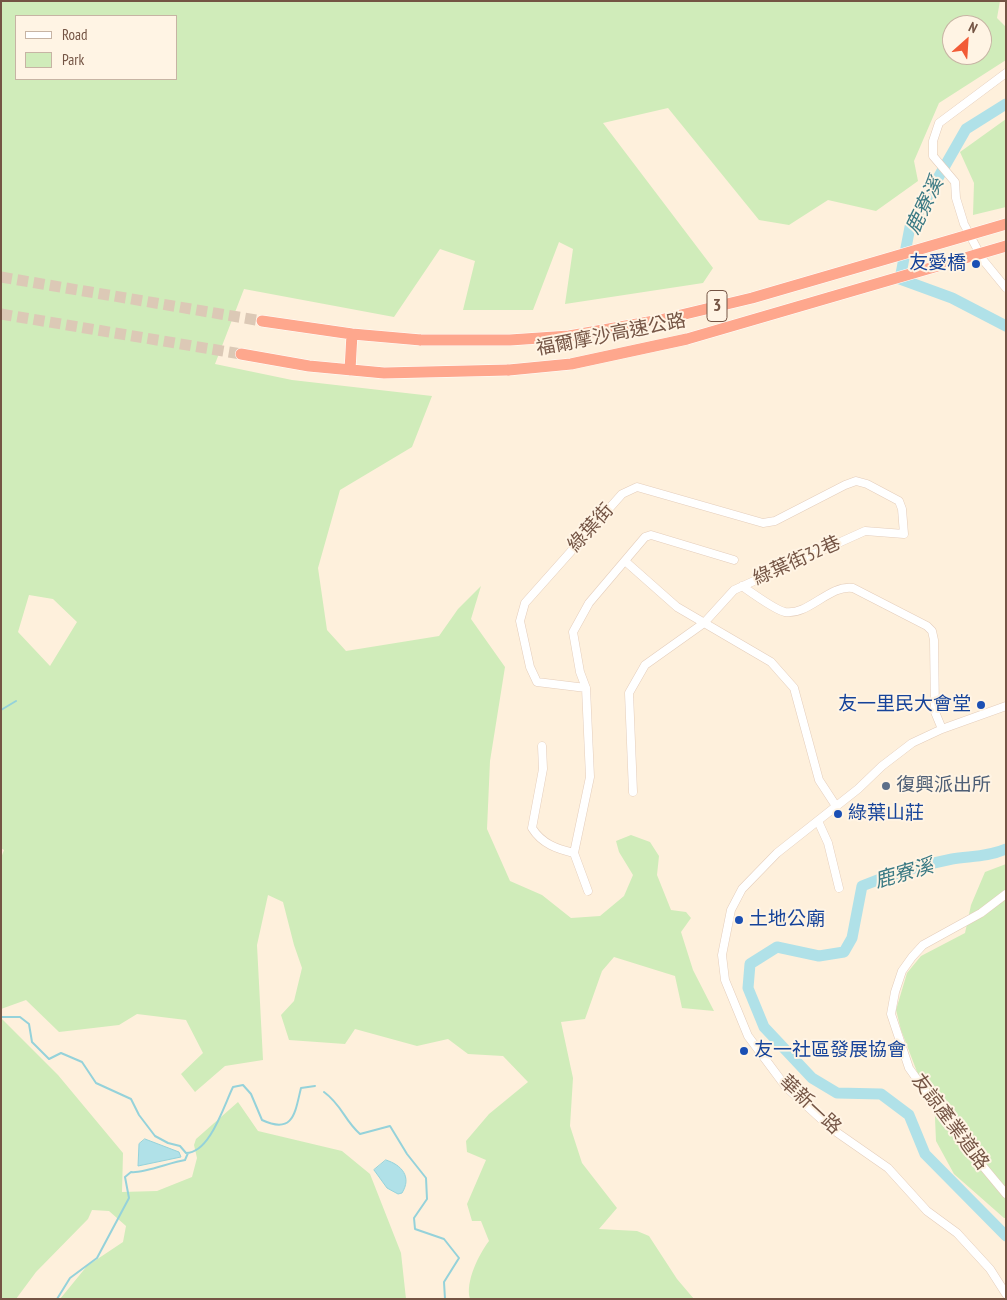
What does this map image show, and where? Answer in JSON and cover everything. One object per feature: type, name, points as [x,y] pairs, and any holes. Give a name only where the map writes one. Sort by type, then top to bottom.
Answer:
[{"type":"highway","name":"福爾摩沙高速公路","points":[[262,321],[352,334],[421,340],[510,340],[569,336],[650,322],[752,298],[1006,224]]},
{"type":"highway","name":"福爾摩沙高速公路","points":[[242,354],[350,370],[426,373],[509,370],[571,364],[688,339],[1006,246]]},
{"type":"highway","points":[[350,370],[352,334]]},
{"type":"street","points":[[1006,74],[939,123],[933,141],[933,156],[955,182],[956,198],[964,224],[983,260],[1006,288]]},
{"type":"street","name":"綠葉街","points":[[586,688],[536,682],[530,667],[520,621],[524,603],[622,494],[637,487],[763,523],[775,521],[856,481],[867,484],[899,501],[902,509],[904,534]]},
{"type":"street","name":"綠葉街32巷","points":[[633,792],[629,693],[644,665],[704,623],[734,590],[865,531],[904,534]]},
{"type":"street","points":[[588,891],[574,853],[590,777],[586,688],[580,672],[573,632],[589,603],[645,537],[651,535],[661,537],[734,560]]},
{"type":"street","points":[[625,561],[677,607],[771,662],[794,688],[819,780],[836,806]]},
{"type":"street","points":[[742,586],[785,612],[798,610],[844,587],[853,588],[927,626],[932,631],[934,640],[935,712],[942,729]]},
{"type":"street","name":"華新一路","points":[[1006,706],[942,729],[912,743],[782,849],[742,889],[731,910],[722,955],[725,980],[748,1036],[761,1056],[791,1092],[832,1128],[888,1168],[927,1211],[957,1233],[977,1253],[1006,1294]]},
{"type":"street","points":[[542,746],[543,769],[532,828],[537,835],[554,848],[574,853]]},
{"type":"street","points":[[818,821],[828,843],[839,888]]},
{"type":"street","name":"友諒產業道路","points":[[1006,894],[981,913],[923,945],[912,957],[900,978],[891,1014],[909,1068],[956,1134],[1006,1194]]},
{"type":"green space","points":[[1,1],[1000,1],[997,18],[1006,27],[1006,60],[939,103],[914,161],[918,181],[876,211],[828,200],[789,225],[759,220],[668,108],[603,123],[713,268],[703,283],[565,304],[573,249],[559,242],[533,310],[463,310],[475,261],[440,249],[394,317],[244,289],[215,364],[292,380],[432,396],[412,447],[340,490],[318,568],[327,630],[346,651],[439,636],[458,609],[481,586],[471,619],[505,667],[490,761],[487,829],[510,881],[542,895],[571,918],[600,916],[624,896],[633,875],[619,852],[616,841],[631,835],[650,842],[659,856],[657,875],[671,910],[686,912],[691,918],[681,932],[693,970],[714,1011],[682,1008],[675,976],[614,957],[602,971],[585,1019],[561,1022],[573,1078],[570,1126],[582,1163],[617,1208],[599,1229],[637,1231],[649,1236],[677,1279],[694,1299],[470,1299],[469,1285],[471,1277],[481,1253],[489,1241],[481,1221],[472,1221],[467,1204],[486,1160],[467,1152],[466,1141],[489,1114],[528,1082],[503,1056],[468,1054],[448,1039],[417,1046],[355,1029],[345,1044],[289,1040],[281,1015],[294,1001],[302,968],[283,902],[268,895],[257,945],[263,1060],[225,1066],[195,1092],[181,1074],[203,1053],[186,1020],[137,1014],[119,1025],[59,1032],[26,1000],[1,1009],[1,858],[4,850],[1,848]],"holes":[[[29,595],[53,599],[77,622],[50,666],[18,632]]]},
{"type":"green space","points":[[1006,119],[1006,207],[973,215],[974,183],[960,152]]},
{"type":"green space","points":[[1006,864],[1006,1218],[1004,1218],[954,1174],[936,1141],[934,1095],[919,1077],[901,1030],[896,1010],[907,973],[921,956],[965,933],[971,905],[985,872]]},
{"type":"green space","points":[[1,1018],[58,1075],[123,1153],[122,1192],[157,1191],[192,1177],[197,1158],[194,1145],[196,1139],[238,1102],[258,1131],[342,1151],[370,1174],[401,1253],[406,1299],[60,1299],[87,1266],[123,1242],[126,1226],[109,1211],[92,1210],[88,1219],[36,1272],[16,1299],[1,1299]]},
{"type":"water","points":[[145,1139],[179,1152],[181,1157],[138,1166],[139,1144]]},
{"type":"water","points":[[386,1160],[397,1165],[404,1172],[406,1182],[402,1193],[398,1194],[387,1188],[374,1170]]},
{"type":"waterway","name":"鹿寮溪","points":[[1006,104],[966,129],[910,227],[900,279],[952,298],[1006,326]]},
{"type":"waterway","points":[[1,710],[16,701]]},
{"type":"waterway","name":"鹿寮溪","points":[[1006,849],[986,855],[929,864],[862,886],[852,938],[844,952],[819,956],[777,947],[750,964],[748,988],[764,1027],[812,1078],[837,1093],[881,1094],[909,1115],[925,1154],[1006,1236]]},
{"type":"waterway","points":[[1,1017],[20,1017],[29,1024],[32,1042],[49,1059],[61,1053],[82,1062],[96,1083],[131,1099],[139,1115],[155,1136],[168,1143],[180,1146],[186,1153],[195,1151],[209,1137],[221,1116],[233,1087],[243,1085],[251,1094],[262,1120],[281,1125],[291,1119],[301,1088],[315,1086]]},
{"type":"waterway","points":[[324,1092],[335,1102],[360,1134],[390,1126],[407,1154],[426,1178],[427,1199],[414,1218],[415,1229],[444,1239],[459,1258],[444,1282],[445,1299]]},
{"type":"waterway","points":[[57,1299],[70,1278],[97,1258],[129,1198],[125,1177],[131,1172],[185,1160],[188,1153]]},
{"type":"tunnel","points":[[1,277],[262,321]]},
{"type":"tunnel","points":[[1,314],[241,354]]},
{"type":"place","name":"友愛橋","points":[[976,264]]},
{"type":"place","name":"友一里民大會堂","points":[[981,705]]},
{"type":"place","name":"復興派出所","points":[[886,786]]},
{"type":"place","name":"綠葉山莊","points":[[838,814]]},
{"type":"place","name":"土地公廟","points":[[739,920]]},
{"type":"place","name":"友一社區發展協會","points":[[744,1051]]}]
